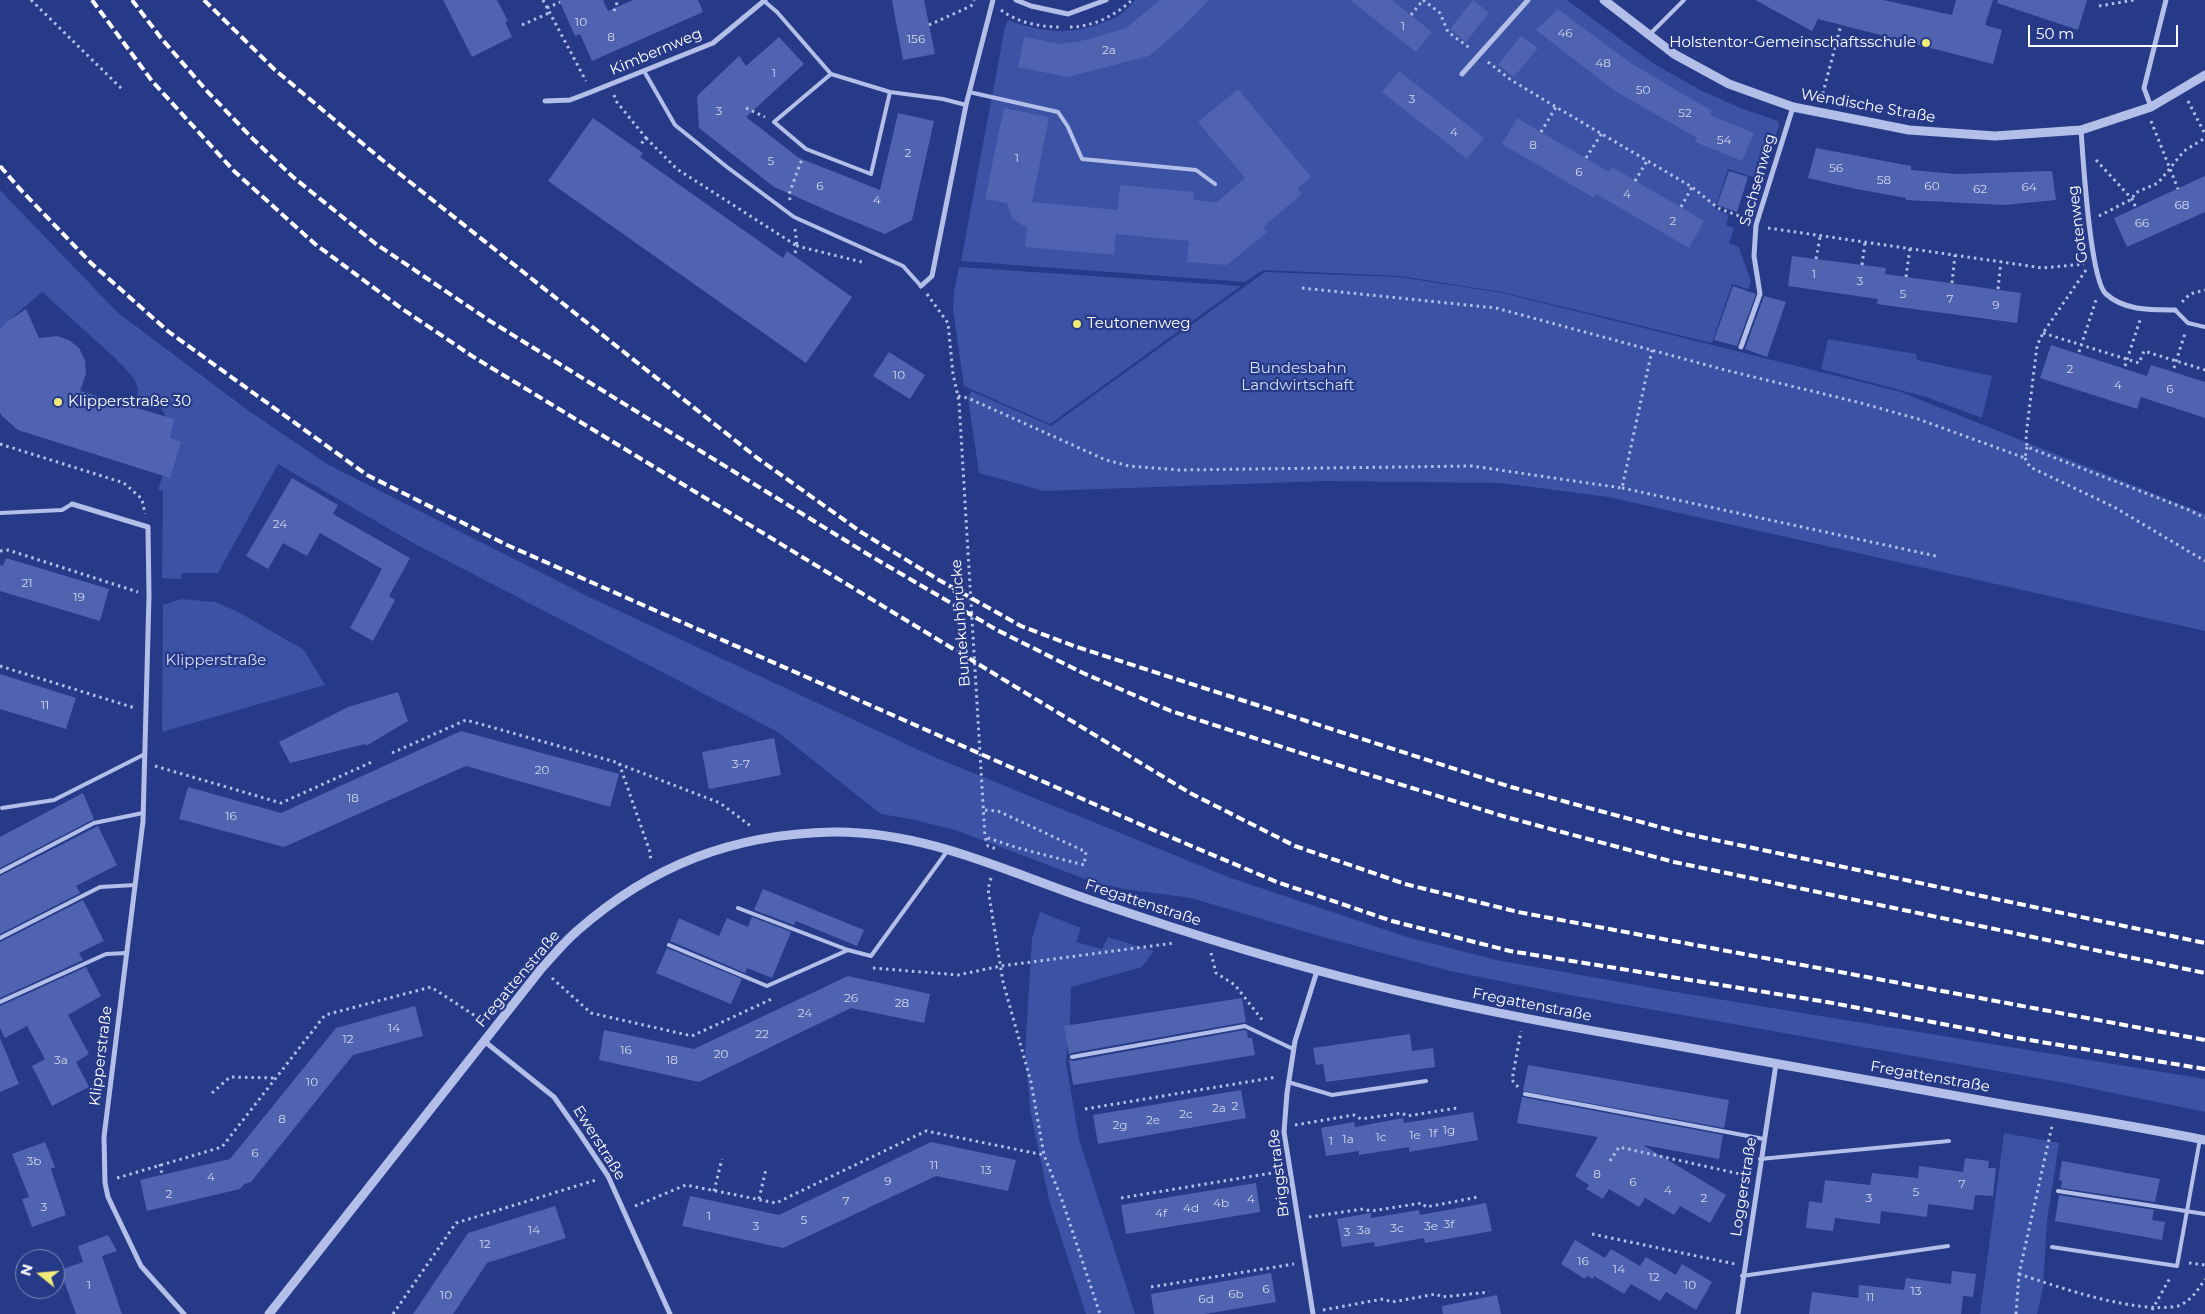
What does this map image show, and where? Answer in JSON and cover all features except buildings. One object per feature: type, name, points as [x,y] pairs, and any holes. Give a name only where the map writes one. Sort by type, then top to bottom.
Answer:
[{"type":"street","points":[[921,286],[932,276],[966,105],[994,0]]},
{"type":"street","points":[[1016,0],[1031,6],[1068,14],[1106,0]]},
{"type":"street","points":[[1462,74],[1528,0]]},
{"type":"street","name":"Wendische Straße","points":[[1604,0],[1674,54],[1729,84],[1793,107],[1909,130],[1995,136],[2080,130],[2149,108],[2205,75]]},
{"type":"street","points":[[2149,108],[2144,88],[2166,0]]},
{"type":"street","name":"Kimbernweg","points":[[544,101],[570,100],[713,43],[765,1]]},
{"type":"street","name":"Sachsenweg","points":[[1741,347],[1760,294],[1754,256],[1756,225],[1793,107]]},
{"type":"street","name":"Gotenweg","points":[[2080,130],[2094,263],[2105,293]]},
{"type":"street","points":[[2105,293],[2122,304],[2143,310],[2175,310]]},
{"type":"street","points":[[72,504],[148,527]]},
{"type":"street","name":"Klipperstraße","points":[[148,527],[149,596],[144,813],[104,1137],[105,1183],[108,1197],[141,1266],[184,1314]]},
{"type":"street","name":"Fregattenstraße","points":[[269,1314],[541,969],[576,932],[614,902],[653,876],[697,856],[739,842],[808,833],[872,833],[911,839],[950,849],[1089,900],[1207,939],[1316,971],[1444,1003],[2202,1140]]},
{"type":"street","name":"Briggstraße","points":[[1312,1313],[1296,1220],[1284,1127],[1293,1049],[1316,971]]},
{"type":"street","name":"Ewerstraße","points":[[484,1041],[554,1096],[608,1176],[670,1314]]},
{"type":"street","name":"Loggerstraße","points":[[1738,1314],[1742,1276],[1776,1064]]},
{"type":"lane","points":[[1649,35],[1684,0]]},
{"type":"lane","points":[[765,1],[777,12],[831,74],[890,92],[943,99],[966,105]]},
{"type":"lane","points":[[644,71],[675,125],[727,167],[794,217],[903,266],[921,286]]},
{"type":"lane","points":[[831,74],[774,122],[806,149],[871,174],[890,92]]},
{"type":"lane","points":[[969,92],[1058,112],[1068,127],[1082,159],[1196,170],[1215,184]]},
{"type":"lane","points":[[2175,310],[2188,323],[2205,327]]},
{"type":"lane","points":[[0,513],[62,510],[72,504]]},
{"type":"lane","points":[[2,808],[54,800],[145,754]]},
{"type":"lane","points":[[0,872],[94,823],[144,813]]},
{"type":"lane","points":[[738,908],[848,950],[871,956],[950,849]]},
{"type":"lane","points":[[0,938],[100,887],[135,886]]},
{"type":"lane","points":[[669,945],[767,986],[848,950]]},
{"type":"lane","points":[[0,1002],[106,954],[127,953]]},
{"type":"lane","points":[[1072,1057],[1245,1026],[1293,1049]]},
{"type":"lane","points":[[1288,1082],[1332,1095],[1426,1081]]},
{"type":"lane","points":[[1525,1094],[1764,1139]]},
{"type":"lane","points":[[2052,1246],[2177,1266],[2202,1140]]},
{"type":"lane","points":[[1760,1159],[1949,1141]]},
{"type":"lane","points":[[2058,1191],[2205,1214]]},
{"type":"lane","points":[[1742,1276],[1948,1246]]},
{"type":"path","points":[[31,0],[122,89]]},
{"type":"path","points":[[542,0],[591,92]]},
{"type":"path","points":[[614,12],[618,0]]},
{"type":"path","points":[[929,25],[970,6],[974,0]]},
{"type":"path","points":[[1411,15],[1423,0],[1440,13],[1448,32],[1511,80],[1692,187],[1718,208],[1748,219],[1756,225],[1773,230],[2043,268],[2094,263]]},
{"type":"path","points":[[2099,6],[2134,0]]},
{"type":"path","points":[[547,8],[560,2]]},
{"type":"path","points":[[522,26],[549,13]]},
{"type":"path","points":[[1818,113],[1841,25]]},
{"type":"path","points":[[610,85],[616,102],[646,138],[677,169],[797,246],[871,264]]},
{"type":"path","points":[[2182,90],[2205,134]]},
{"type":"path","points":[[746,108],[774,122]]},
{"type":"path","points":[[1540,132],[1556,108]]},
{"type":"path","points":[[2149,108],[2169,170],[2178,189]]},
{"type":"path","points":[[1586,158],[1602,133]]},
{"type":"path","points":[[641,144],[646,138]]},
{"type":"path","points":[[2089,220],[2132,199],[2135,193],[2158,183],[2184,151],[2205,138]]},
{"type":"path","points":[[2082,145],[2132,199],[2136,208]]},
{"type":"path","points":[[795,253],[797,246],[789,194],[806,149]]},
{"type":"path","points":[[1635,180],[1647,161]]},
{"type":"path","points":[[1681,207],[1692,187]]},
{"type":"path","points":[[1816,259],[1820,237]]},
{"type":"path","points":[[1862,265],[1864,242]]},
{"type":"path","points":[[1906,277],[1910,248]]},
{"type":"path","points":[[1952,283],[1955,255]]},
{"type":"path","points":[[1998,289],[2002,261]]},
{"type":"path","points":[[2025,458],[2037,346],[2043,333],[2082,272],[2094,263]]},
{"type":"path","name":"Buntekuhbrücke","points":[[921,286],[948,323],[953,374],[958,396],[985,810],[985,837]]},
{"type":"path","points":[[1302,288],[1496,308],[1725,370],[1870,405],[1918,419],[2025,458],[2030,466],[2114,507],[2205,561]]},
{"type":"path","points":[[2175,310],[2190,294],[2205,290]]},
{"type":"path","points":[[2079,352],[2095,301],[2105,293]]},
{"type":"path","points":[[2126,366],[2143,310]]},
{"type":"path","points":[[2174,368],[2188,323]]},
{"type":"path","points":[[2043,333],[2138,363],[2144,351],[2205,370]]},
{"type":"path","points":[[1622,488],[1652,350]]},
{"type":"path","points":[[958,396],[968,398],[1106,460],[1129,466],[1180,470],[1472,466],[1622,488],[1936,556]]},
{"type":"path","points":[[0,444],[124,483],[142,499],[148,527]]},
{"type":"path","points":[[2027,447],[2205,518]]},
{"type":"path","points":[[0,551],[8,550],[149,596]]},
{"type":"path","points":[[0,666],[146,711]]},
{"type":"path","points":[[392,753],[466,720],[618,763],[720,803],[766,837]]},
{"type":"path","points":[[145,763],[281,803],[372,762]]},
{"type":"path","points":[[618,763],[650,852],[653,876]]},
{"type":"path","points":[[985,810],[998,811],[1086,852],[1084,865],[1018,848],[985,837]]},
{"type":"path","points":[[985,837],[988,846],[1000,850],[988,889],[1008,1006],[1031,1082],[1044,1155],[1062,1200],[1100,1314]]},
{"type":"path","points":[[1207,939],[1216,973],[1235,985],[1276,1040]]},
{"type":"path","points":[[864,968],[958,975],[1001,966],[1178,943]]},
{"type":"path","points":[[541,969],[591,1013],[692,1036],[778,996]]},
{"type":"path","points":[[105,1183],[160,1164],[222,1147],[325,1015],[431,987],[494,1028]]},
{"type":"path","points":[[1523,1018],[1512,1080],[1525,1094]]},
{"type":"path","points":[[1085,1109],[1289,1075]]},
{"type":"path","points":[[212,1093],[230,1077],[276,1078]]},
{"type":"path","points":[[1284,1127],[1354,1115],[1361,1119],[1402,1112],[1407,1116],[1457,1108]]},
{"type":"path","points":[[2016,1314],[2019,1274],[2054,1113]]},
{"type":"path","points":[[623,1211],[686,1185],[776,1203],[926,1131],[1044,1155]]},
{"type":"path","points":[[1610,1161],[1619,1147],[1758,1178]]},
{"type":"path","points":[[714,1191],[722,1159]]},
{"type":"path","points":[[160,1164],[162,1175]]},
{"type":"path","points":[[759,1199],[766,1168]]},
{"type":"path","points":[[1120,1198],[1290,1170]]},
{"type":"path","points":[[393,1314],[456,1222],[608,1176]]},
{"type":"path","points":[[1296,1220],[1363,1209],[1371,1211],[1422,1203],[1426,1206],[1478,1197]]},
{"type":"path","points":[[1592,1234],[1744,1266]]},
{"type":"path","points":[[1151,1287],[1304,1262]]},
{"type":"path","points":[[2152,1310],[2177,1266]]},
{"type":"path","points":[[2019,1274],[2098,1301],[2152,1310],[2180,1305],[2193,1296],[2205,1279]]},
{"type":"path","points":[[1312,1313],[1383,1299],[1392,1302],[1436,1294],[1442,1297],[1489,1292]]},
{"type":"green space","points":[[1135,0],[1567,0],[1654,64],[1702,91],[1743,109],[1778,121],[1779,126],[1759,179],[1728,169],[1715,209],[1729,215],[1726,225],[1734,228],[1729,243],[1739,247],[1751,282],[1748,289],[1732,284],[1712,343],[1502,292],[1399,276],[1263,270],[1245,282],[961,261],[1005,27],[1008,20],[1044,30],[1068,31],[1092,26],[1117,17]]},
{"type":"green space","points":[[0,190],[117,312],[249,411],[327,464],[589,597],[934,757],[1228,877],[1407,937],[1496,960],[1687,994],[2205,1079],[2205,1112],[2065,1083],[1570,995],[1450,971],[1326,938],[1191,898],[1124,889],[1093,882],[955,830],[881,814],[776,731],[415,544],[278,464],[218,573],[182,573],[181,579],[162,578],[163,491],[158,490],[163,475],[166,418],[164,413],[155,403],[137,396],[138,388],[133,377],[115,358],[42,292],[0,328]]},
{"type":"green space","points":[[959,267],[1241,286],[1050,424],[964,386],[953,310],[954,291]]},
{"type":"green space","name":"Bundesbahn Landwirtschaft","points":[[1265,272],[1399,277],[1503,293],[1901,392],[2205,514],[2205,631],[1608,497],[1501,483],[1326,481],[1044,491],[979,473],[968,398],[971,391],[1051,426]]},
{"type":"green space","points":[[1828,339],[1916,354],[1917,360],[1992,376],[1982,418],[1926,397],[1821,369]]},
{"type":"green space","name":"Klipperstraße","points":[[181,599],[216,602],[242,614],[304,650],[325,685],[162,732],[163,605]]},
{"type":"green space","points":[[1040,912],[1081,928],[1076,942],[1102,949],[1108,937],[1154,951],[1142,967],[1071,987],[1066,1063],[1079,1139],[1135,1314],[1086,1314],[1049,1200],[1031,1114],[1025,1053],[1032,939]]},
{"type":"green space","points":[[2004,1133],[2059,1143],[2047,1221],[2043,1288],[2037,1314],[1980,1314]]},
{"type":"railway","points":[[92,0],[152,81],[234,171],[315,244],[401,308],[472,356],[1190,793],[1295,846],[1405,884],[1518,912],[2205,1040]]},
{"type":"railway","points":[[132,0],[161,38],[206,90],[252,138],[293,177],[376,244],[490,321],[869,555],[997,630],[1083,673],[1171,711],[1344,767],[1506,817],[1674,862],[2205,973]]},
{"type":"railway","points":[[204,0],[274,69],[381,159],[756,457],[861,532],[939,580],[1021,626],[1074,646],[1511,787],[1682,833],[2205,943]]},
{"type":"railway","points":[[0,166],[92,264],[169,332],[367,475],[507,545],[1144,826],[1277,882],[1392,921],[1510,951],[1827,1002],[2011,1037],[2205,1069]]},
{"type":"place","name":"Holstentor-Gemeinschaftsschule","points":[[1926,43]]},
{"type":"place","name":"Teutonenweg","points":[[1077,324]]},
{"type":"place","name":"Klipperstraße 30","points":[[58,402]]}]
